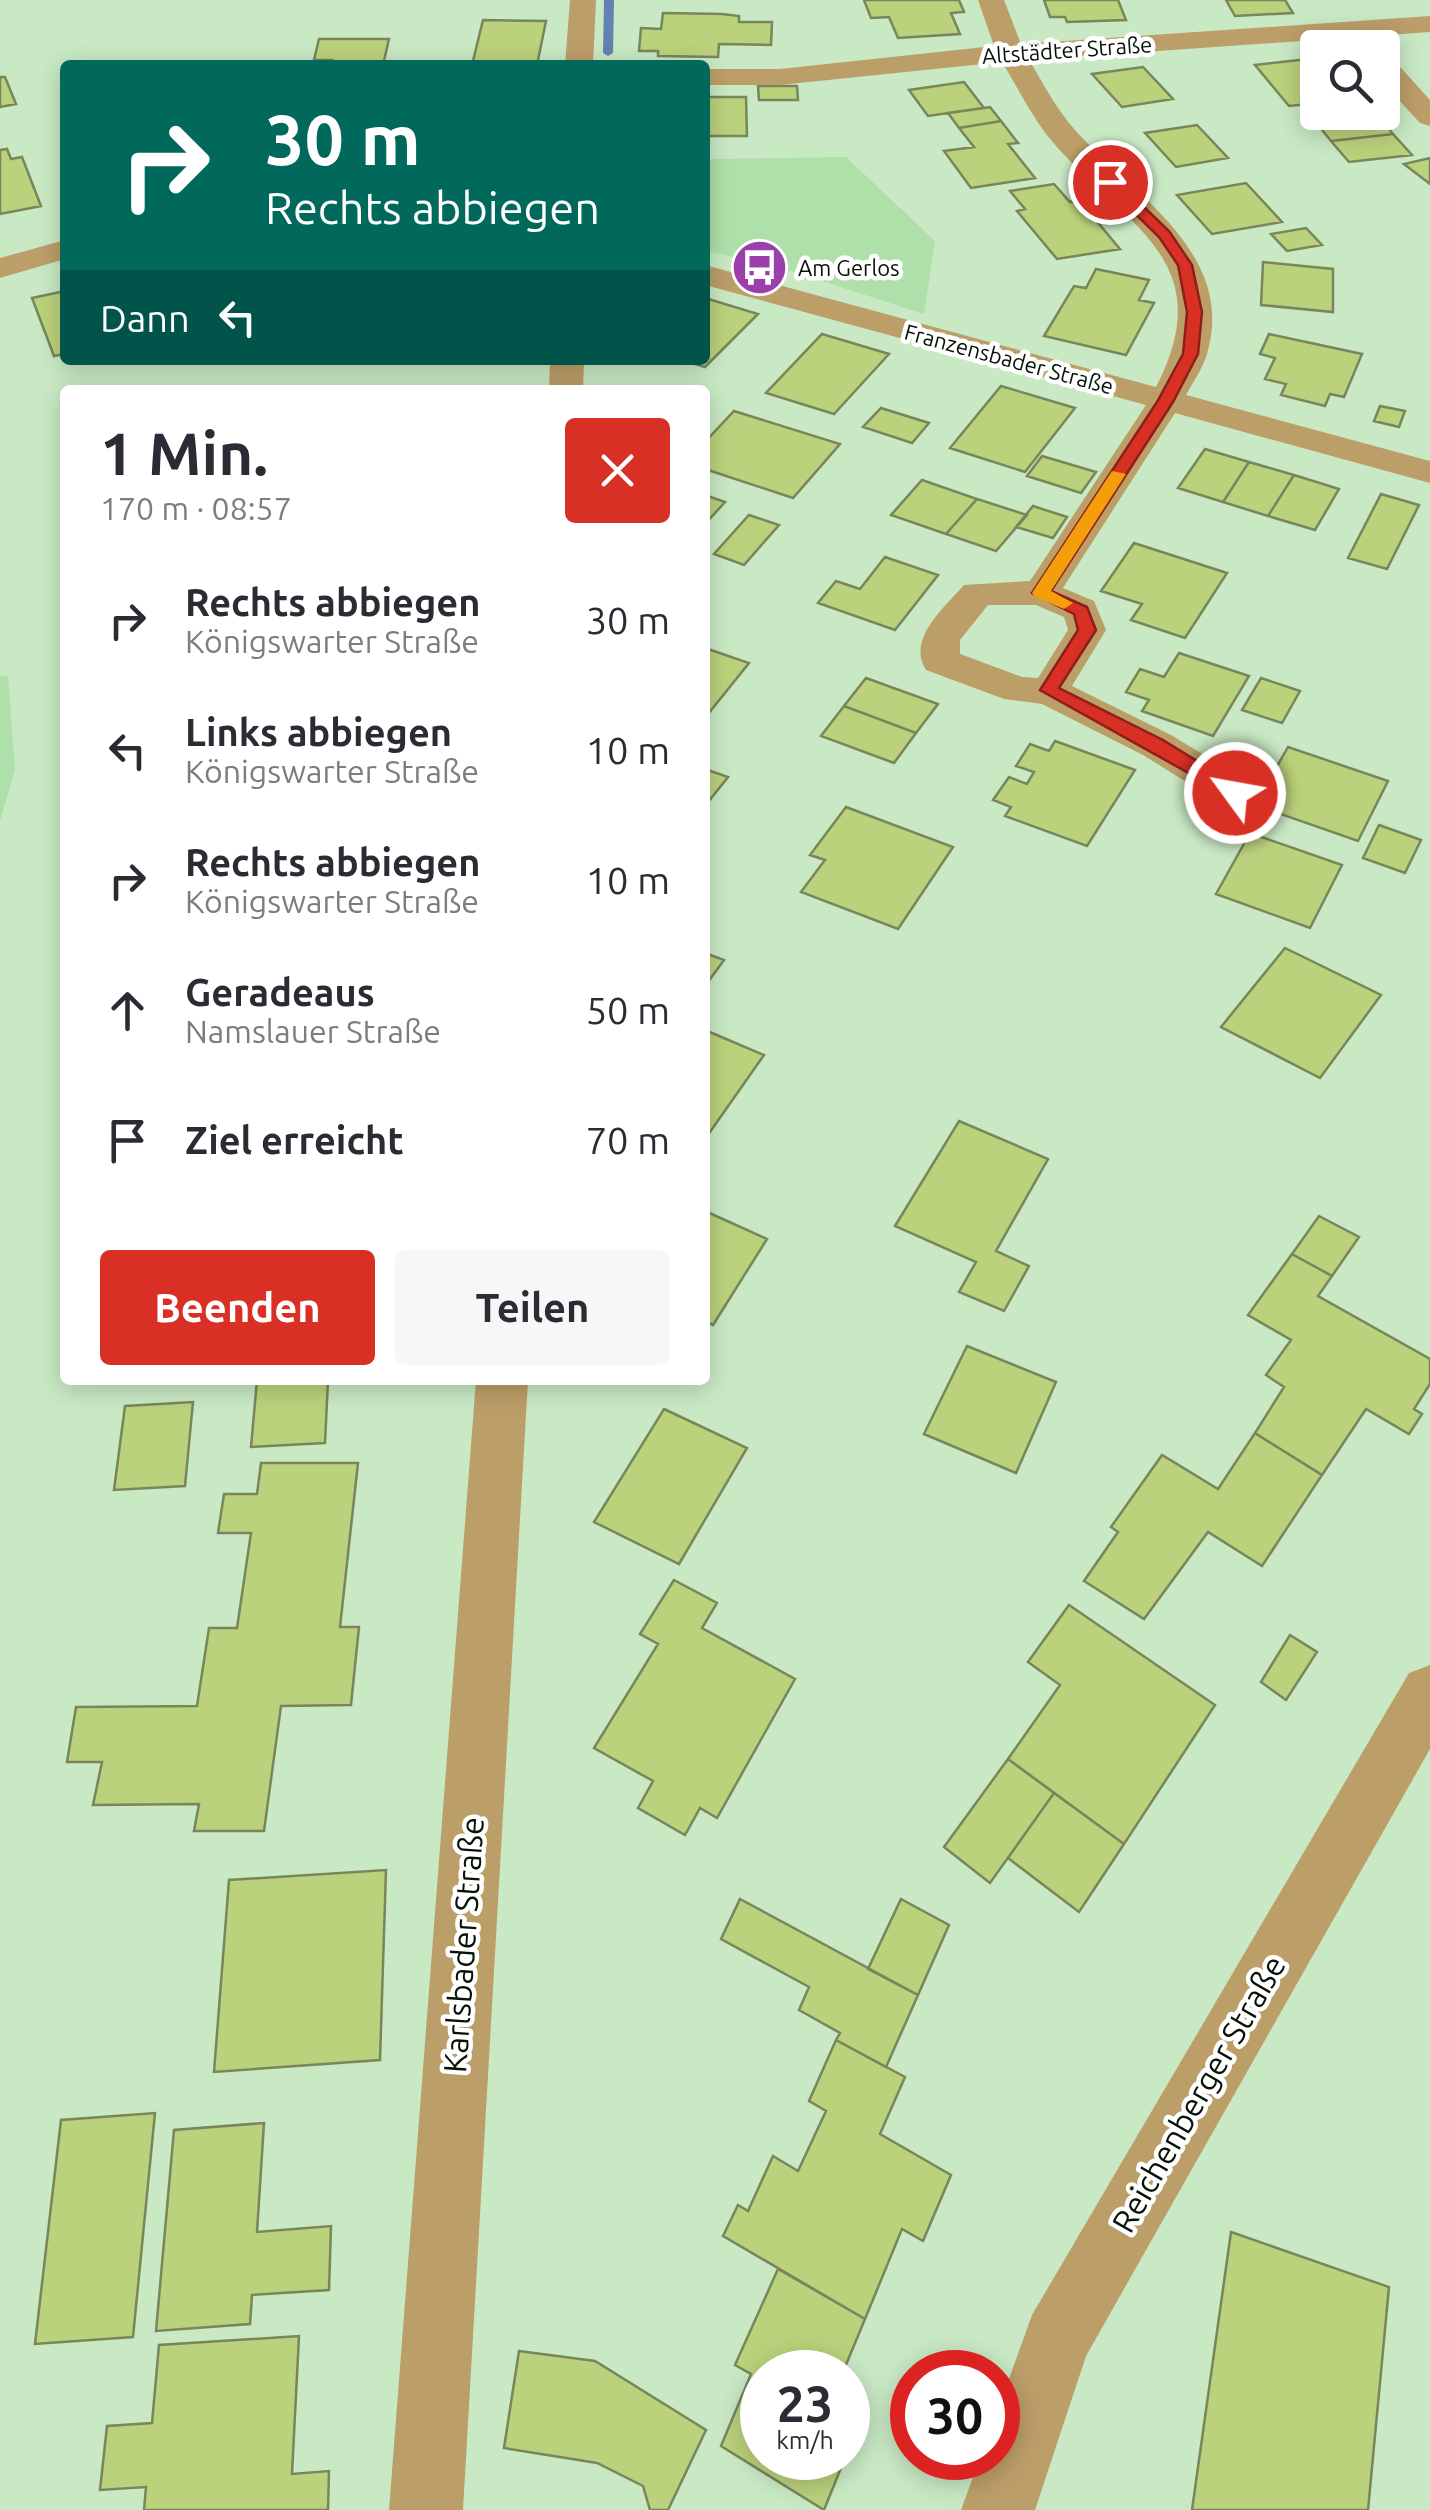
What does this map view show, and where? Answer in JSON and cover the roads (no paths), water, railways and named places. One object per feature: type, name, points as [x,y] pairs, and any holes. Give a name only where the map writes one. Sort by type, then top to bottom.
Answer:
[{"type":"street","points":[[579,60],[583,0]]},
{"type":"street","points":[[991,0],[1010,53],[1062,134],[1164,234],[1185,265],[1195,312],[1190,354],[1165,402],[1041,593]]},
{"type":"street","points":[[1332,0],[1354,30]]},
{"type":"street","name":"Altstädter Straße","points":[[1400,30],[1430,24]]},
{"type":"street","name":"Altstädter Straße","points":[[710,77],[780,77],[1010,53],[1300,41]]},
{"type":"street","points":[[1400,84],[1430,117]]},
{"type":"street","points":[[0,268],[60,250]]},
{"type":"street","name":"Franzensbader Straße","points":[[710,276],[1430,472]]},
{"type":"street","points":[[1049,690],[1087,630],[1081,610],[1041,593],[977,594],[941,638],[940,661],[1018,690],[1049,690],[1156,745],[1235,793]]},
{"type":"street","name":"Karlsbader Straße","points":[[426,2510],[502,1385]]},
{"type":"street","name":"Reichenberger Straße","points":[[998,2510],[1057,2340],[1430,1692]]},
{"type":"waterway","points":[[608,53],[609,0]]},
{"type":"place","name":"Am Gerlos","points":[[759,268]]}]
